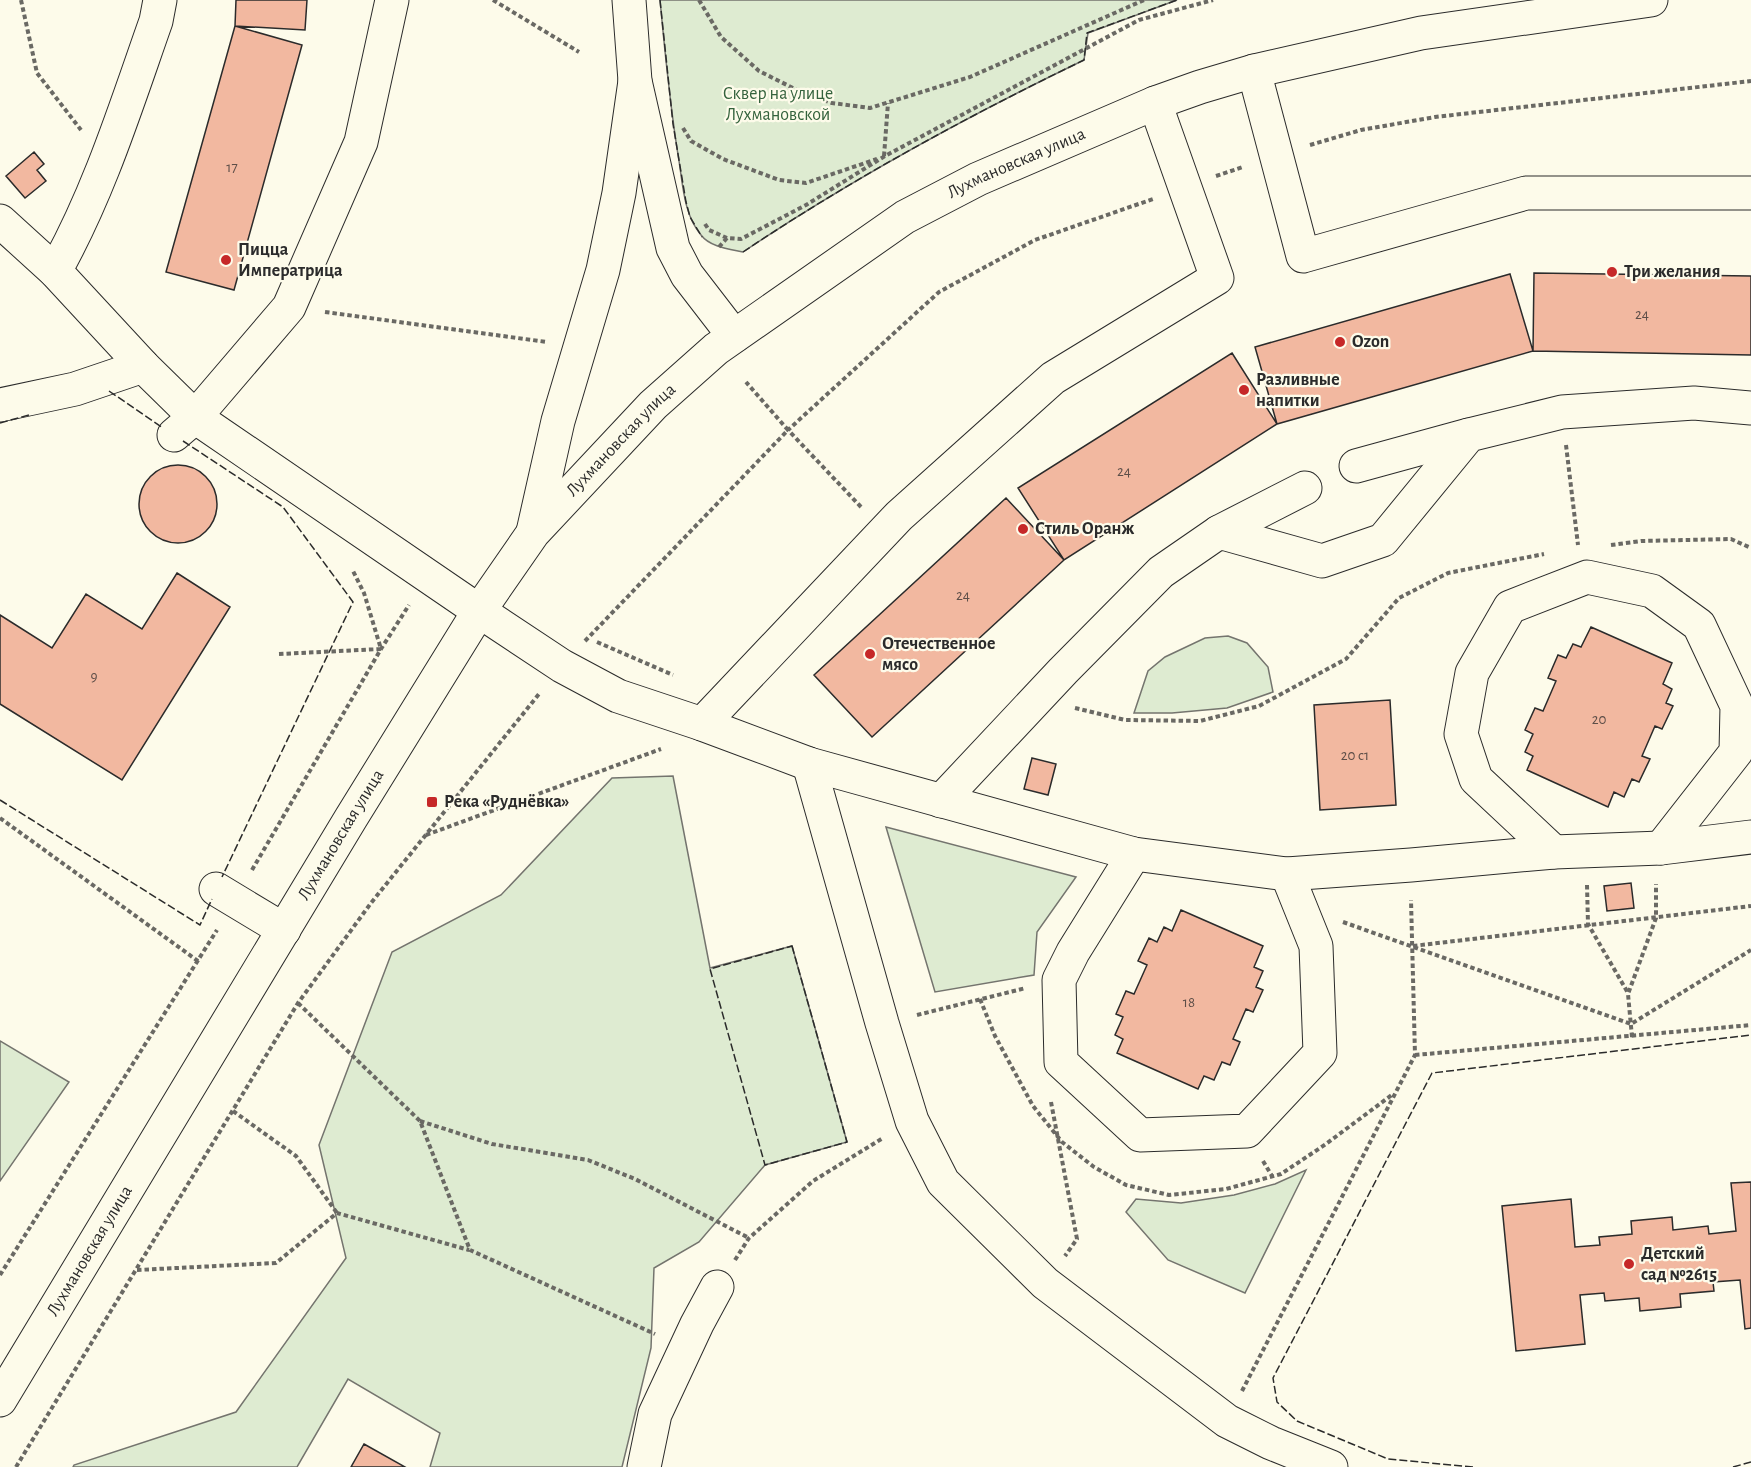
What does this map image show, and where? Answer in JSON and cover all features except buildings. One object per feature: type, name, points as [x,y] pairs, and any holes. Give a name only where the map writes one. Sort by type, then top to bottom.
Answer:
[{"type":"street","points":[[55,271],[111,149],[156,21],[160,0]]},
{"type":"street","points":[[184,426],[289,307],[361,142],[392,0]]},
{"type":"street","points":[[629,0],[635,81],[674,249],[687,275],[734,336]]},
{"type":"street","name":"Лухмановская улица","points":[[0,1400],[478,611],[532,533],[653,405],[716,349],[905,217],[978,179],[1155,103],[1254,71],[1421,33],[1651,0]]},
{"type":"street","points":[[1254,71],[1303,256],[1526,193],[1751,194]]},
{"type":"street","points":[[532,533],[558,421],[603,270],[619,193],[635,81]]},
{"type":"street","points":[[702,724],[884,531],[1053,378],[1217,278],[1155,103]]},
{"type":"street","points":[[0,221],[55,271],[143,366],[184,426],[562,666],[618,696],[702,724],[808,764],[1134,854],[1287,874],[1411,866],[1554,852],[1658,848],[1751,837]]},
{"type":"street","points":[[0,405],[75,389],[143,366]]},
{"type":"street","points":[[1356,466],[1562,412],[1694,404],[1751,408]]},
{"type":"street","points":[[1219,532],[1322,561],[1383,540],[1469,435]]},
{"type":"street","points":[[941,801],[1036,699],[1161,572],[1219,532],[1305,488]]},
{"type":"street","points":[[1554,852],[1476,779],[1461,734],[1472,673],[1510,607],[1587,577],[1652,591],[1699,625],[1737,706],[1736,752],[1658,848]]},
{"type":"street","points":[[808,764],[912,1121],[943,1182],[1045,1283],[1227,1421],[1270,1443],[1331,1467]]},
{"type":"street","points":[[1134,854],[1073,952],[1059,980],[1061,1062],[1140,1135],[1247,1131],[1320,1053],[1316,946],[1287,874]]},
{"type":"street","points":[[216,889],[284,930]]},
{"type":"street","points":[[644,1467],[656,1414],[717,1287]]},
{"type":"path","points":[[21,0],[37,73],[80,129],[111,149]]},
{"type":"path","points":[[493,0],[579,52]]},
{"type":"path","points":[[699,0],[721,37],[759,71],[798,91],[832,104],[870,108],[970,77],[1144,0]]},
{"type":"path","points":[[719,247],[727,238],[741,239],[806,205],[885,156],[1139,20],[1213,0]]},
{"type":"path","points":[[16,1467],[298,1003],[371,903],[562,666],[588,638],[788,430],[939,292],[1035,240],[1275,155],[1361,130],[1435,117],[1751,81]]},
{"type":"path","points":[[885,156],[888,103]]},
{"type":"path","points":[[679,120],[691,141],[723,159],[779,180],[806,183],[885,156]]},
{"type":"path","points":[[289,307],[548,342]]},
{"type":"path","points":[[746,382],[788,430],[884,531]]},
{"type":"path","points":[[1562,412],[1579,550],[1587,577]]},
{"type":"path","points":[[1610,545],[1641,541],[1731,539],[1751,548]]},
{"type":"path","points":[[1036,699],[1125,720],[1200,721],[1259,706],[1346,659],[1399,598],[1448,573],[1546,554]]},
{"type":"path","points":[[279,654],[381,649],[364,593],[350,563]]},
{"type":"path","points":[[588,638],[674,675]]},
{"type":"path","points":[[425,835],[664,748]]},
{"type":"path","points":[[0,818],[198,961]]},
{"type":"path","points":[[1632,1036],[1628,994],[1656,918],[1658,848]]},
{"type":"path","points":[[1587,851],[1588,924],[1628,994]]},
{"type":"path","points":[[1227,1421],[1415,1055],[1411,866]]},
{"type":"path","points":[[1413,946],[1751,906]]},
{"type":"path","points":[[1300,907],[1630,1024]]},
{"type":"path","points":[[1630,1024],[1751,950]]},
{"type":"path","points":[[882,1023],[1059,980]]},
{"type":"path","points":[[298,1003],[420,1121],[470,1250]]},
{"type":"path","points":[[1415,1055],[1751,1025]]},
{"type":"path","points":[[1045,1283],[1077,1239],[1050,1093]]},
{"type":"path","points":[[233,1111],[297,1156],[337,1213],[470,1250],[686,1348]]},
{"type":"path","points":[[420,1121],[492,1144],[588,1160],[635,1179],[749,1238]]},
{"type":"path","points":[[717,1287],[749,1238],[813,1181],[912,1121]]},
{"type":"path","points":[[137,1270],[276,1263],[337,1213]]},
{"type":"path","points":[[0,1269],[18,1245],[0,1275]]},
{"type":"green space","name":"Сквер на улице Лухмановской","points":[[660,0],[1177,0],[1088,33],[1084,60],[910,150],[826,199],[743,252],[709,242],[701,235],[691,219],[683,190],[673,121]]},
{"type":"green space","points":[[1228,636],[1247,643],[1268,667],[1273,692],[1227,708],[1172,713],[1134,713],[1148,671],[1165,657],[1205,638]]},
{"type":"green space","points":[[673,776],[710,968],[792,946],[847,1142],[765,1165],[699,1242],[654,1268],[651,1348],[622,1467],[430,1467],[440,1433],[348,1379],[297,1467],[73,1467],[236,1412],[346,1258],[319,1145],[392,952],[501,895],[612,778]]},
{"type":"green space","points":[[886,827],[1076,877],[1037,932],[1034,975],[935,992]]},
{"type":"green space","points":[[0,1041],[69,1082],[0,1181]]},
{"type":"green space","points":[[1306,1170],[1245,1293],[1168,1260],[1126,1212],[1136,1199],[1181,1203],[1234,1195],[1275,1184]]},
{"type":"fence","points":[[660,0],[673,124],[686,202],[690,217],[702,237]]},
{"type":"fence","points":[[743,252],[826,199],[910,150],[1084,60],[1087,33],[1177,0]]},
{"type":"fence","points":[[109,391],[163,428]]},
{"type":"fence","points":[[0,423],[29,415]]},
{"type":"fence","points":[[183,441],[283,507],[353,602],[222,877]]},
{"type":"fence","points":[[0,800],[200,925],[212,899]]},
{"type":"fence","points":[[792,946],[847,1142],[765,1165],[710,969],[792,946]]},
{"type":"fence","points":[[1473,1467],[1388,1459],[1297,1421],[1277,1402],[1273,1378],[1432,1073],[1751,1035]]},
{"type":"fence","points":[[1733,1467],[1751,1462]]},
{"type":"place","name":"Пицца Императрица","points":[[226,260]]},
{"type":"place","name":"Три желания","points":[[1612,272]]},
{"type":"place","name":"Ozon","points":[[1340,342]]},
{"type":"place","name":"Разливные напитки","points":[[1244,390]]},
{"type":"place","name":"Стиль Оранж","points":[[1023,529]]},
{"type":"place","name":"Отечественное мясо","points":[[870,654]]},
{"type":"place","name":"Река «Руднёвка»","points":[[432,802]]},
{"type":"place","name":"Детский сад №2615","points":[[1629,1264]]}]
